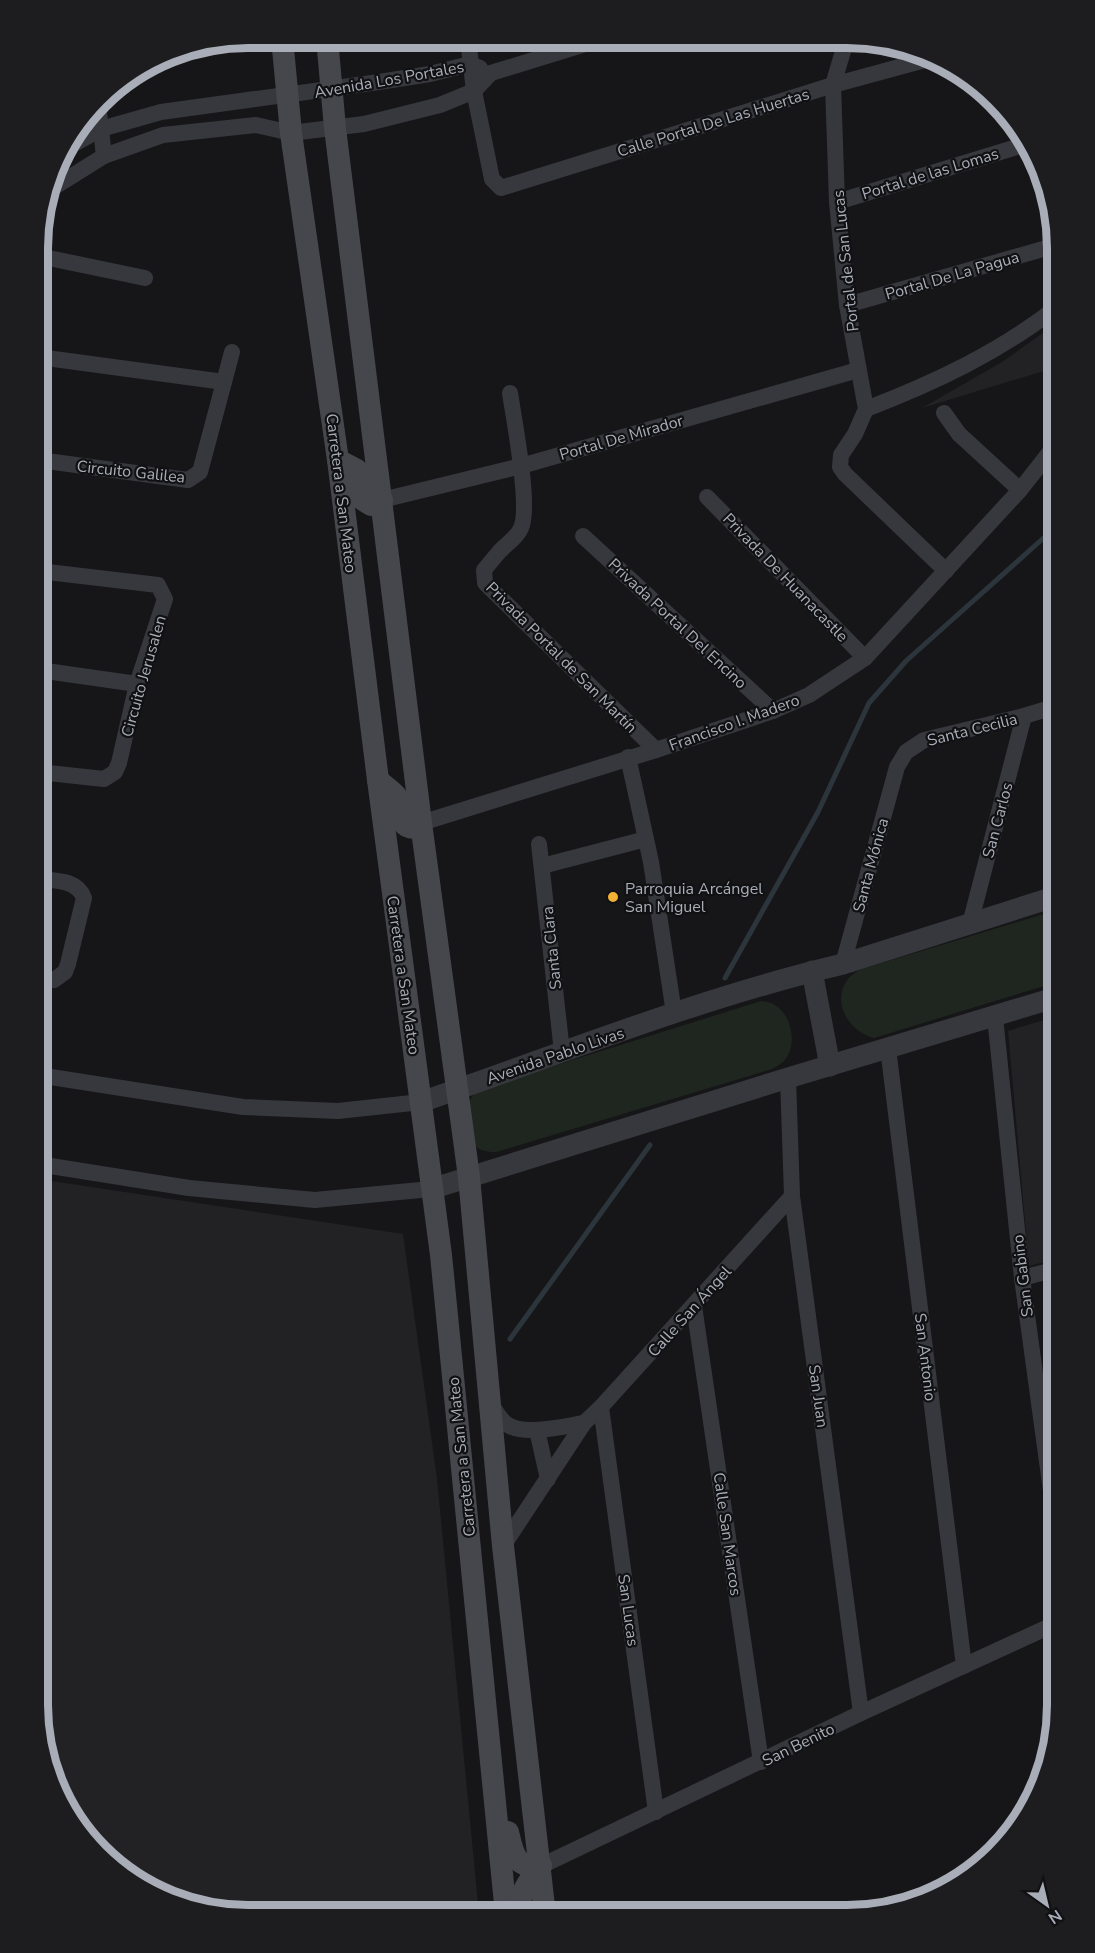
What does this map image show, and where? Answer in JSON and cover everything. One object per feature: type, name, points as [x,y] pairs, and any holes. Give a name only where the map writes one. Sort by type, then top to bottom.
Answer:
[{"type":"main road","name":"Carretera a San Mateo","points":[[283,48],[291,133],[338,460],[441,1254],[505,1905]]},
{"type":"main road","name":"Carretera a San Mateo","points":[[328,48],[335,128],[421,823],[469,1177],[503,1546],[544,1905]]},
{"type":"main road","points":[[338,460],[357,470],[363,500],[371,505],[382,500]]},
{"type":"main road","points":[[378,780],[397,797],[404,825],[416,828],[421,823]]},
{"type":"main road","points":[[494,1782],[516,1857],[523,1865],[541,1866]]},
{"type":"main road","points":[[519,1905],[521,1894],[528,1881],[541,1866]]},
{"type":"street","points":[[469,48],[474,91]]},
{"type":"street","points":[[491,73],[572,48]]},
{"type":"street","name":"Portal de San Lucas","points":[[844,48],[833,85],[837,201],[847,305],[866,409]]},
{"type":"street","name":"Calle Portal De Las Huertas","points":[[474,91],[492,179],[501,188],[833,85],[918,62]]},
{"type":"street","name":"Avenida Los Portales","points":[[59,184],[104,156],[163,135],[256,125],[291,133],[364,124],[440,105],[474,91],[491,73],[470,64],[430,74],[161,112],[101,129],[80,141]]},
{"type":"street","points":[[99,115],[104,156]]},
{"type":"street","name":"Portal de las Lomas","points":[[837,201],[1019,146]]},
{"type":"street","name":"Portal De La Pagua","points":[[847,305],[1047,248]]},
{"type":"street","points":[[48,258],[145,278]]},
{"type":"street","points":[[946,571],[845,474],[840,467],[841,455],[855,434],[866,409],[968,365],[1028,330],[1047,315]]},
{"type":"street","name":"Circuito Galilea","points":[[48,461],[188,480],[200,472],[232,352]]},
{"type":"street","points":[[48,358],[224,382]]},
{"type":"street","name":"Portal De Mirador","points":[[382,500],[521,466],[858,370]]},
{"type":"street","name":"Privada Portal de San Martín","points":[[510,393],[521,466],[524,518],[521,529],[484,570],[485,583],[656,750]]},
{"type":"street","points":[[944,413],[959,434],[1020,490]]},
{"type":"street","name":"Francisco I. Madero","points":[[421,823],[656,750],[773,711],[809,695],[865,658],[1020,490],[1047,457]]},
{"type":"street","name":"Privada De Huanacastle","points":[[707,496],[865,658]]},
{"type":"street","name":"Privada Portal Del Encino","points":[[583,536],[773,711]]},
{"type":"street","name":"Circuito Jerusalen","points":[[48,572],[158,585],[165,599],[137,684],[115,772],[104,779],[48,773]]},
{"type":"street","points":[[48,671],[137,684]]},
{"type":"street","name":"Santa Cecilia","points":[[897,767],[906,752],[924,740],[1047,709]]},
{"type":"street","name":"San Carlos","points":[[970,924],[1024,716]]},
{"type":"street","points":[[628,757],[651,861],[674,1013]]},
{"type":"street","name":"Santa Mónica","points":[[843,964],[897,767]]},
{"type":"street","points":[[542,866],[646,839]]},
{"type":"street","name":"Santa Clara","points":[[539,844],[562,1052]]},
{"type":"street","points":[[48,880],[74,884],[84,898],[65,972],[54,980],[48,980]]},
{"type":"street","name":"Avenida Pablo Livas","points":[[48,1076],[243,1107],[338,1111],[421,1102],[674,1013],[812,971],[843,964],[1047,899]]},
{"type":"street","points":[[812,971],[830,1066]]},
{"type":"street","points":[[48,1166],[189,1188],[315,1200],[431,1189],[1047,1000]]},
{"type":"street","name":"San Gabino","points":[[995,1017],[1022,1278],[1047,1462]]},
{"type":"street","name":"San Antonio","points":[[888,1048],[964,1665]]},
{"type":"street","name":"San Juan","points":[[788,1078],[792,1196],[861,1713]]},
{"type":"street","points":[[48,1084],[80,1081]]},
{"type":"street","name":"Calle San Ángel","points":[[503,1546],[584,1423],[694,1306],[792,1196]]},
{"type":"street","points":[[1022,1278],[1047,1272]]},
{"type":"street","name":"Calle San Marcos","points":[[694,1306],[761,1762]]},
{"type":"street","points":[[489,1398],[498,1415],[509,1426],[537,1430],[584,1423]]},
{"type":"street","name":"San Lucas","points":[[601,1407],[656,1812]]},
{"type":"street","points":[[537,1430],[548,1479]]},
{"type":"street","name":"San Benito","points":[[541,1866],[861,1713],[1047,1628]]},
{"type":"shaded area","points":[[1047,330],[1047,370],[922,408],[1002,362]]},
{"type":"shaded area","points":[[1047,913],[1047,985],[874,1038],[857,1030],[850,1023],[842,1007],[843,988],[849,978],[859,970]]},
{"type":"shaded area","points":[[761,1001],[772,1003],[781,1010],[786,1016],[791,1031],[791,1047],[788,1055],[783,1062],[772,1069],[496,1152],[484,1151],[473,1143],[468,1111],[469,1103],[477,1090]]},
{"type":"shaded area","points":[[1047,1019],[1047,1262],[1029,1266],[1008,1031]]},
{"type":"shaded area","points":[[48,1181],[403,1234],[437,1479],[478,1905],[222,1903],[171,1890],[126,1864],[98,1837],[69,1794],[52,1744],[48,1718]]},
{"type":"waterway","points":[[725,978],[818,812],[869,703],[906,661],[1047,535]]},
{"type":"waterway","points":[[510,1339],[650,1145]]},
{"type":"place","name":"Parroquia Arcángel San Miguel","points":[[613,897]]}]
